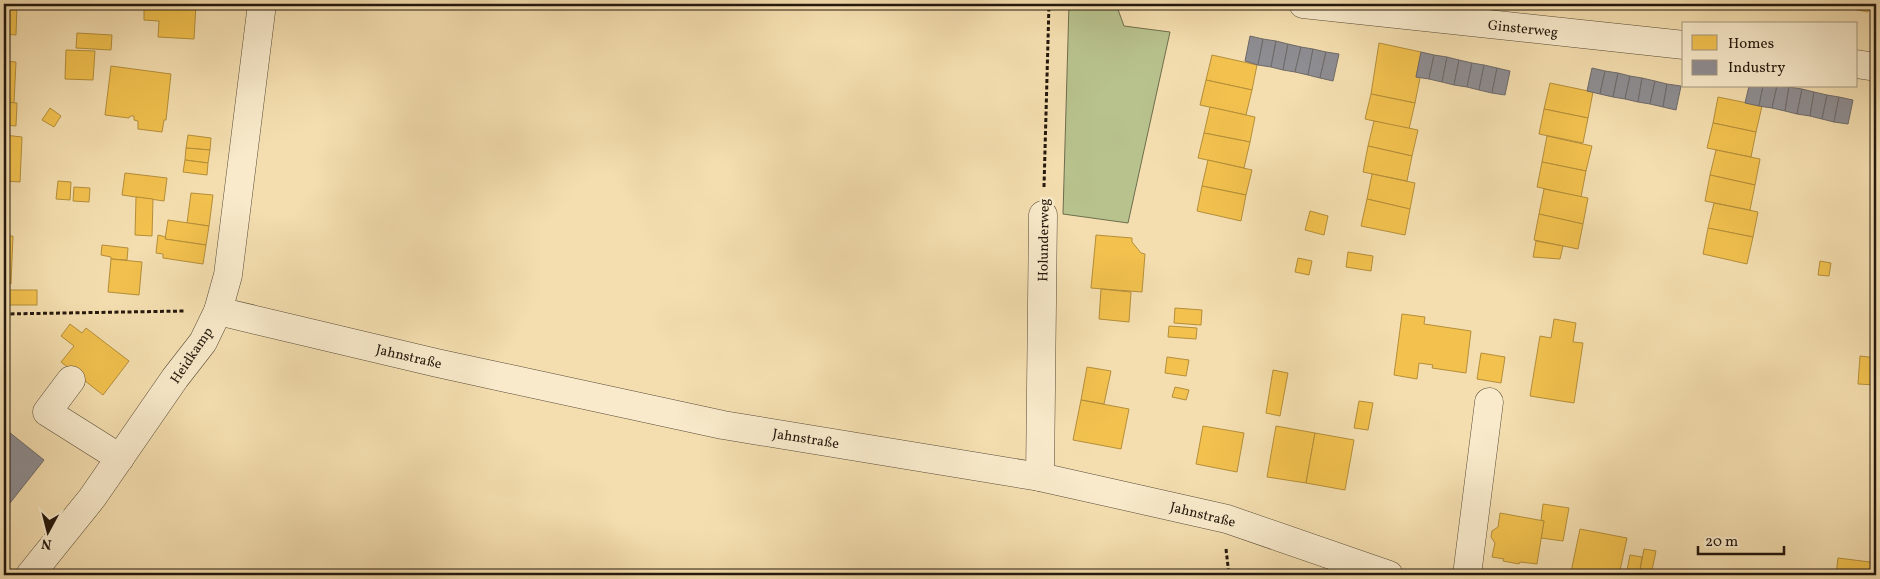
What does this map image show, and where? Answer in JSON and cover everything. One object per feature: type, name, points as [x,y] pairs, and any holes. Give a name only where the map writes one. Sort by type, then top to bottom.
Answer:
[{"type":"street","name":"Heidkamp","points":[[30,575],[92,498],[175,378],[203,342],[218,311],[228,275],[262,4]]},
{"type":"street","name":"Ginsterweg","points":[[1303,4],[1682,45]]},
{"type":"street","points":[[1858,64],[1876,67]]},
{"type":"street","name":"Holunderweg","points":[[1040,477],[1043,215]]},
{"type":"street","name":"Jahnstraße","points":[[218,311],[437,363],[723,425],[1040,477],[1227,518],[1390,575]]},
{"type":"street","points":[[71,380],[47,412],[120,458]]},
{"type":"street","points":[[1466,575],[1489,402]]},
{"type":"path","name":"Holunderweg","points":[[1043,215],[1049,4]]},
{"type":"path","points":[[4,314],[218,311]]},
{"type":"green space","points":[[1069,4],[1116,4],[1124,26],[1170,32],[1128,223],[1063,214]]},
{"type":"building: Homes","points":[[4,4],[17,4],[16,35],[4,34]]},
{"type":"building: Homes","points":[[144,4],[196,4],[194,39],[158,37],[159,21],[144,20]]},
{"type":"building: Homes","points":[[1828,4],[1870,4],[1868,12]]},
{"type":"building: Homes","points":[[77,33],[112,35],[111,50],[76,48]]},
{"type":"building: Homes","points":[[1379,43],[1421,52],[1416,77],[1420,78],[1415,103],[1371,94]]},
{"type":"building: Homes","points":[[66,50],[95,51],[93,80],[65,79]]},
{"type":"building: Homes","points":[[1212,55],[1257,65],[1252,90],[1206,80]]},
{"type":"building: Homes","points":[[4,61],[16,62],[14,103],[4,102]]},
{"type":"building: Homes","points":[[111,66],[171,74],[166,120],[164,120],[162,132],[138,129],[138,121],[134,120],[134,116],[129,118],[105,115]]},
{"type":"building: Homes","points":[[1206,80],[1252,90],[1246,115],[1200,105]]},
{"type":"building: Homes","points":[[1550,83],[1593,92],[1588,118],[1544,109]]},
{"type":"building: Homes","points":[[1371,94],[1415,103],[1409,129],[1365,119]]},
{"type":"building: Homes","points":[[1718,97],[1762,106],[1756,132],[1713,123]]},
{"type":"building: Homes","points":[[4,102],[17,103],[16,126],[4,125]]},
{"type":"building: Homes","points":[[1210,107],[1255,117],[1250,142],[1204,133]]},
{"type":"building: Homes","points":[[50,108],[61,116],[54,127],[42,120]]},
{"type":"building: Homes","points":[[1544,109],[1588,118],[1583,143],[1539,134]]},
{"type":"building: Homes","points":[[1374,121],[1418,130],[1412,156],[1368,146]]},
{"type":"building: Homes","points":[[1713,123],[1756,132],[1751,157],[1707,148]]},
{"type":"building: Homes","points":[[1204,133],[1250,142],[1244,168],[1198,158]]},
{"type":"building: Homes","points":[[4,135],[22,137],[20,182],[4,181]]},
{"type":"building: Homes","points":[[188,135],[211,138],[210,150],[186,148]]},
{"type":"building: Homes","points":[[1547,136],[1592,146],[1586,171],[1542,162]]},
{"type":"building: Homes","points":[[1368,146],[1412,156],[1407,181],[1363,172]]},
{"type":"building: Homes","points":[[186,148],[210,150],[208,163],[185,160]]},
{"type":"building: Homes","points":[[1716,150],[1760,159],[1755,185],[1710,175]]},
{"type":"building: Homes","points":[[185,160],[208,163],[207,175],[183,172]]},
{"type":"building: Homes","points":[[1208,160],[1252,170],[1246,195],[1202,186]]},
{"type":"building: Homes","points":[[1542,162],[1586,171],[1581,197],[1537,187]]},
{"type":"building: Homes","points":[[125,173],[167,178],[164,201],[122,195]]},
{"type":"building: Homes","points":[[1372,174],[1415,183],[1410,209],[1367,199]]},
{"type":"building: Homes","points":[[1710,175],[1755,185],[1750,210],[1705,201]]},
{"type":"building: Homes","points":[[58,181],[71,182],[70,200],[56,199]]},
{"type":"building: Homes","points":[[1202,186],[1246,195],[1241,221],[1197,211]]},
{"type":"building: Homes","points":[[74,187],[90,188],[89,202],[73,201]]},
{"type":"building: Homes","points":[[1544,189],[1588,198],[1583,224],[1539,214]]},
{"type":"building: Homes","points":[[191,193],[213,195],[209,226],[187,223]]},
{"type":"building: Homes","points":[[136,197],[153,199],[152,236],[135,235]]},
{"type":"building: Homes","points":[[1367,199],[1410,209],[1405,235],[1361,226]]},
{"type":"building: Homes","points":[[1714,203],[1758,212],[1753,237],[1708,228]]},
{"type":"building: Homes","points":[[1310,211],[1328,216],[1324,235],[1305,230]]},
{"type":"building: Homes","points":[[1539,214],[1583,224],[1578,249],[1534,240]]},
{"type":"building: Homes","points":[[168,220],[209,226],[206,245],[165,239]]},
{"type":"building: Homes","points":[[1708,228],[1753,237],[1747,264],[1703,254]]},
{"type":"building: Homes","points":[[158,235],[166,237],[165,239],[206,245],[203,264],[163,258],[163,254],[156,253]]},
{"type":"building: Homes","points":[[1096,235],[1132,238],[1132,242],[1141,253],[1145,254],[1142,292],[1091,288]]},
{"type":"building: Homes","points":[[4,236],[13,236],[11,284],[4,284]]},
{"type":"building: Homes","points":[[1536,241],[1563,246],[1560,259],[1533,257]]},
{"type":"building: Homes","points":[[102,245],[128,248],[127,260],[111,259],[111,257],[101,255]]},
{"type":"building: Homes","points":[[1348,252],[1373,256],[1371,271],[1346,267]]},
{"type":"building: Homes","points":[[1298,258],[1312,261],[1309,275],[1295,272]]},
{"type":"building: Homes","points":[[111,259],[142,262],[139,295],[108,292]]},
{"type":"building: Homes","points":[[1820,261],[1831,263],[1829,276],[1818,275]]},
{"type":"building: Homes","points":[[1101,289],[1131,292],[1129,322],[1099,319]]},
{"type":"building: Homes","points":[[4,290],[37,290],[37,305],[4,305]]},
{"type":"building: Homes","points":[[1175,308],[1202,310],[1201,325],[1174,323]]},
{"type":"building: Homes","points":[[1402,314],[1425,317],[1424,324],[1471,331],[1466,373],[1432,368],[1433,365],[1419,363],[1417,379],[1394,375]]},
{"type":"building: Homes","points":[[1554,319],[1576,323],[1573,342],[1583,343],[1574,403],[1530,396],[1540,336],[1551,338]]},
{"type":"building: Homes","points":[[70,324],[82,333],[86,328],[129,361],[103,395],[61,362],[74,346],[61,336]]},
{"type":"building: Homes","points":[[1169,326],[1197,328],[1196,339],[1168,337]]},
{"type":"building: Homes","points":[[1481,353],[1505,357],[1501,383],[1477,379]]},
{"type":"building: Homes","points":[[1860,356],[1876,358],[1876,385],[1858,384]]},
{"type":"building: Homes","points":[[1167,357],[1189,360],[1186,376],[1165,373]]},
{"type":"building: Homes","points":[[1087,367],[1111,371],[1104,404],[1081,400]]},
{"type":"building: Homes","points":[[1273,370],[1288,373],[1280,416],[1266,413]]},
{"type":"building: Homes","points":[[1175,387],[1189,390],[1186,400],[1172,397]]},
{"type":"building: Homes","points":[[1081,400],[1129,409],[1121,449],[1073,440]]},
{"type":"building: Homes","points":[[1359,401],[1373,403],[1368,430],[1354,428]]},
{"type":"building: Homes","points":[[1203,426],[1244,433],[1237,472],[1196,464]]},
{"type":"building: Homes","points":[[1276,426],[1315,433],[1306,483],[1267,477]]},
{"type":"building: Homes","points":[[1315,433],[1354,440],[1345,490],[1306,483]]},
{"type":"building: Homes","points":[[1543,504],[1569,508],[1563,541],[1541,538],[1544,521],[1541,520]]},
{"type":"building: Homes","points":[[1500,513],[1544,521],[1537,564],[1520,562],[1519,564],[1492,557],[1495,543],[1491,537],[1492,531],[1498,527]]},
{"type":"building: Homes","points":[[1580,529],[1627,538],[1619,575],[1588,575],[1571,572]]},
{"type":"building: Homes","points":[[1644,549],[1656,551],[1651,575],[1639,575]]},
{"type":"building: Homes","points":[[1630,555],[1642,557],[1639,575],[1626,575]]},
{"type":"building: Homes","points":[[1838,558],[1870,562],[1873,575],[1836,575]]},
{"type":"building: Homes","points":[[1263,570],[1277,574],[1277,575],[1256,575]]},
{"type":"building: Industry","points":[[1250,36],[1263,39],[1258,65],[1245,61]]},
{"type":"building: Industry","points":[[1263,39],[1276,41],[1271,67],[1258,65]]},
{"type":"building: Industry","points":[[1276,41],[1288,44],[1283,70],[1271,67]]},
{"type":"building: Industry","points":[[1288,44],[1301,47],[1295,72],[1283,70]]},
{"type":"building: Industry","points":[[1301,47],[1313,49],[1308,75],[1295,72]]},
{"type":"building: Industry","points":[[1313,49],[1326,52],[1320,78],[1308,75]]},
{"type":"building: Industry","points":[[1326,52],[1339,54],[1333,81],[1320,78]]},
{"type":"building: Industry","points":[[1421,52],[1434,55],[1429,79],[1416,77]]},
{"type":"building: Industry","points":[[1434,55],[1447,57],[1442,82],[1429,79]]},
{"type":"building: Industry","points":[[1447,57],[1459,60],[1454,85],[1442,82]]},
{"type":"building: Industry","points":[[1459,60],[1472,63],[1467,87],[1454,85]]},
{"type":"building: Industry","points":[[1472,63],[1484,65],[1479,90],[1467,87]]},
{"type":"building: Industry","points":[[1484,65],[1497,68],[1492,93],[1479,90]]},
{"type":"building: Industry","points":[[1497,68],[1510,71],[1505,95],[1492,93]]},
{"type":"building: Industry","points":[[1592,68],[1605,71],[1600,94],[1587,91]]},
{"type":"building: Industry","points":[[1605,71],[1618,73],[1613,97],[1600,94]]},
{"type":"building: Industry","points":[[1618,73],[1630,76],[1625,99],[1613,97]]},
{"type":"building: Industry","points":[[1630,76],[1642,78],[1638,102],[1625,99]]},
{"type":"building: Industry","points":[[1642,78],[1655,81],[1650,104],[1638,102]]},
{"type":"building: Industry","points":[[1655,81],[1667,84],[1663,107],[1650,104]]},
{"type":"building: Industry","points":[[1667,84],[1681,86],[1676,110],[1663,107]]},
{"type":"building: Industry","points":[[1749,88],[1763,88],[1759,106],[1745,103]]},
{"type":"building: Industry","points":[[1763,88],[1777,88],[1772,108],[1759,106]]},
{"type":"building: Industry","points":[[1777,88],[1789,88],[1785,111],[1772,108]]},
{"type":"building: Industry","points":[[1789,88],[1802,89],[1797,114],[1785,111]]},
{"type":"building: Industry","points":[[1802,89],[1814,92],[1810,116],[1797,114]]},
{"type":"building: Industry","points":[[1814,92],[1827,95],[1822,119],[1810,116]]},
{"type":"building: Industry","points":[[1827,95],[1839,97],[1834,122],[1822,119]]},
{"type":"building: Industry","points":[[1839,97],[1853,100],[1848,124],[1834,122]]},
{"type":"building: Industry","points":[[4,428],[44,460],[10,503],[4,498]]}]
